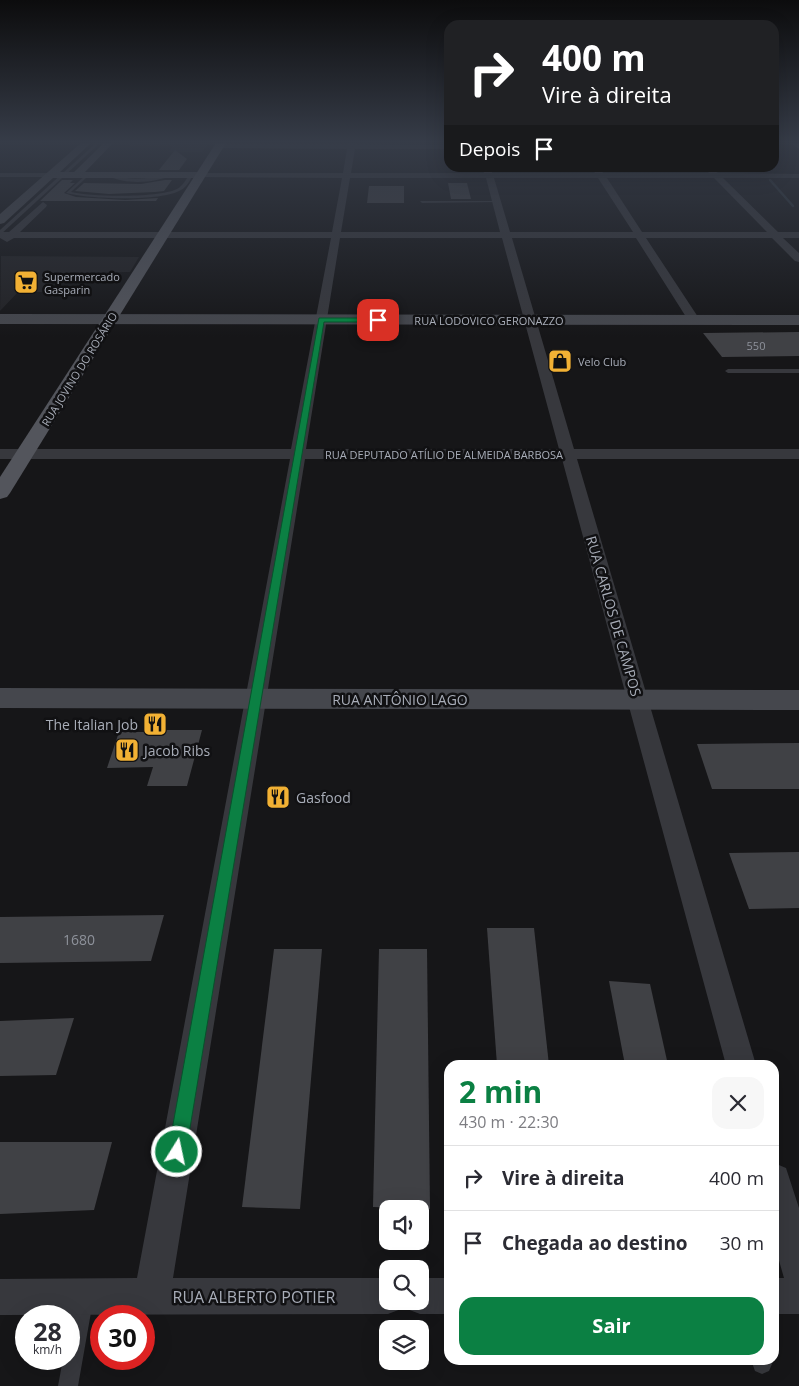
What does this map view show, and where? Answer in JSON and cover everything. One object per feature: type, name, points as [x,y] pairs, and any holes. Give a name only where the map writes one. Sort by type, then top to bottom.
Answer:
[{"type":"main road","name":"RUA JOVINO DO ROSÁRIO","points":[[0,493],[110,320],[178,208]]},
{"type":"street","points":[[0,220],[13,208]]},
{"type":"street","points":[[0,246],[35,208]]},
{"type":"street","points":[[152,1297],[341,208]]},
{"type":"street","name":"RUA CARLOS DE CAMPOS","points":[[499,208],[740,1060]]},
{"type":"street","points":[[622,208],[694,320]]},
{"type":"street","points":[[747,208],[799,259]]},
{"type":"street","points":[[0,234],[799,235]]},
{"type":"street","name":"RUA LODOVICO GERONAZZO","points":[[0,320],[799,320]]},
{"type":"street","name":"RUA DEPUTADO ATÍLIO DE ALMEIDA BARBOSA","points":[[0,454],[799,454]]},
{"type":"street","name":"RUA ANTÔNIO LAGO","points":[[0,698],[799,700]]},
{"type":"street","points":[[779,1198],[799,1270]]},
{"type":"street","name":"RUA ALBERTO POTIER","points":[[0,1297],[379,1296]]},
{"type":"street","points":[[429,1296],[444,1296]]},
{"type":"street","points":[[779,1296],[799,1296]]},
{"type":"lane","points":[[0,234],[33,208]]},
{"type":"lane","points":[[728,371],[799,372]]},
{"type":"lane","points":[[68,1386],[84,1297]]},
{"type":"shaded area","name":"Supermercado Gasparin","points":[[1,256],[139,257],[130,272],[59,273],[43,292],[18,292],[0,311]]},
{"type":"building","points":[[799,332],[799,356],[722,357],[703,333]]},
{"type":"building","points":[[164,730],[202,730],[187,786],[147,786],[153,767],[107,768],[119,732],[163,732]]},
{"type":"building","points":[[799,743],[799,789],[712,789],[697,744]]},
{"type":"building","points":[[799,852],[799,908],[749,909],[729,853]]},
{"type":"building","points":[[164,915],[151,961],[0,963],[0,917]]},
{"type":"building","points":[[487,928],[534,928],[548,1060],[497,1060]]},
{"type":"building","points":[[274,949],[322,949],[300,1209],[242,1207]]},
{"type":"building","points":[[379,949],[427,949],[430,1209],[429,1200],[379,1200],[379,1207],[373,1207]]},
{"type":"building","points":[[609,981],[650,984],[667,1060],[624,1060]]},
{"type":"building","points":[[74,1018],[56,1075],[0,1076],[0,1021]]},
{"type":"building","points":[[0,1142],[112,1142],[94,1210],[0,1214]]},
{"type":"place","name":"Supermercado Gasparin","points":[[26,282]]},
{"type":"place","name":"Velo Club","points":[[560,361]]},
{"type":"place","name":"The Italian Job","points":[[155,724]]},
{"type":"place","name":"Jacob Ribs","points":[[127,750]]},
{"type":"place","name":"Gasfood","points":[[278,797]]},
{"type":"route","points":[[177,1152],[321,320],[378,320]]}]
